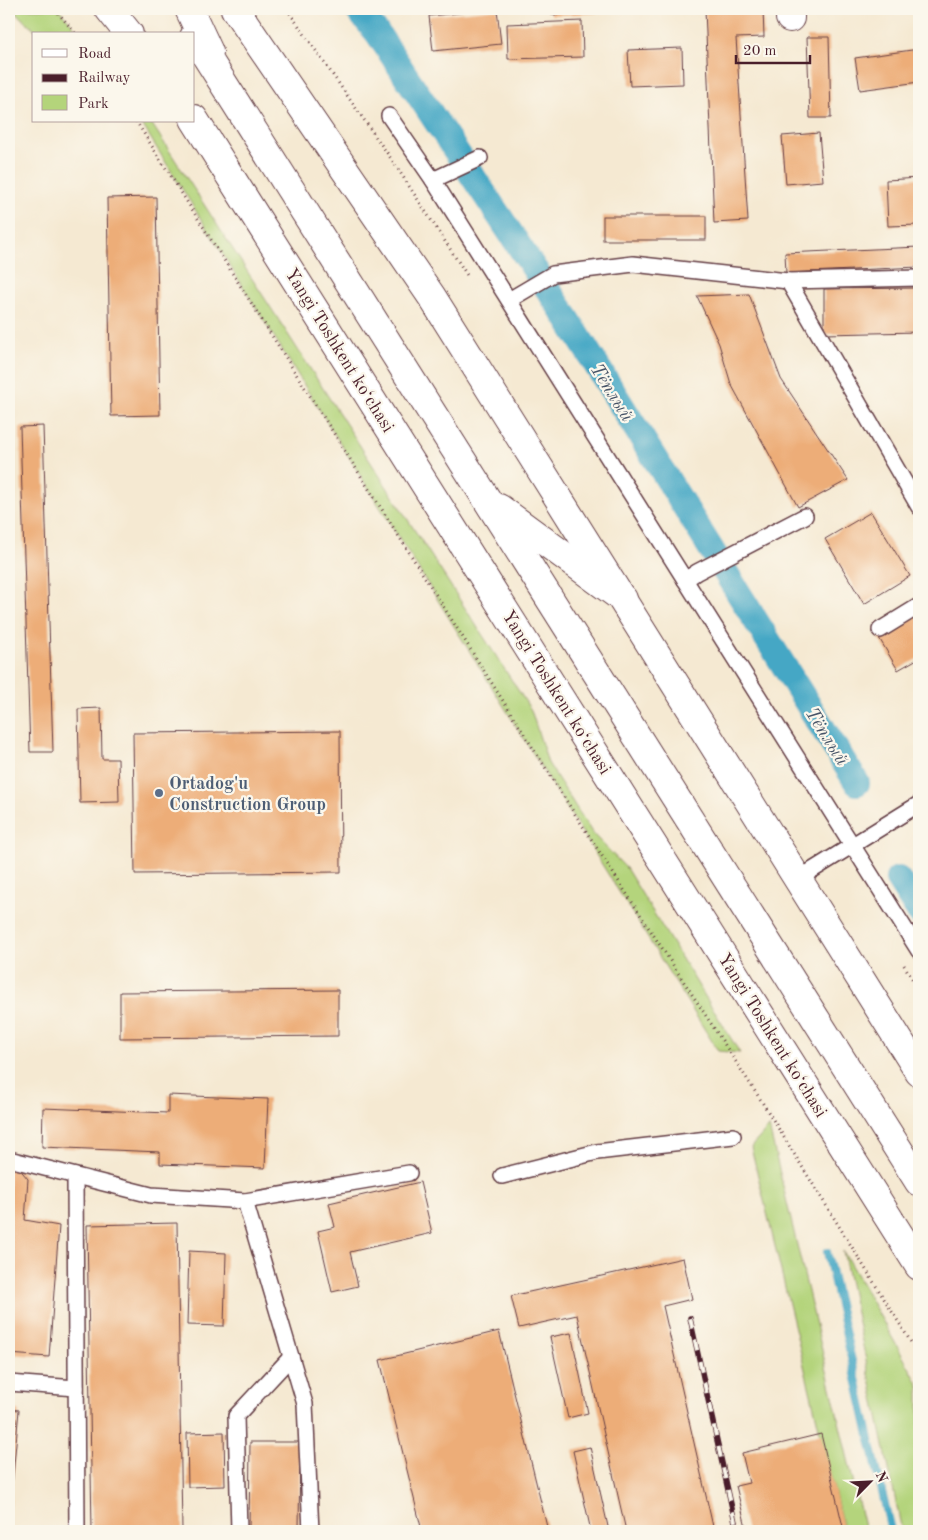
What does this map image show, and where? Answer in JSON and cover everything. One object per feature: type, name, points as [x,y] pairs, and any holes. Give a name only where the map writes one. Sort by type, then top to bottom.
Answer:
[{"type":"main road","points":[[110,9],[127,32]]},
{"type":"main road","points":[[124,9],[139,32]]},
{"type":"main road","points":[[176,9],[191,32]]},
{"type":"main road","points":[[189,9],[224,85]]},
{"type":"main road","points":[[235,9],[432,297],[919,1072]]},
{"type":"main road","points":[[195,39],[919,1182]]},
{"type":"main road","name":"Yangi Toshkent ko‘chasi","points":[[195,121],[919,1266]]},
{"type":"main road","points":[[487,499],[623,599]]},
{"type":"lane","points":[[389,116],[433,180],[509,300],[691,576],[919,951]]},
{"type":"lane","points":[[433,180],[480,158]]},
{"type":"lane","points":[[509,300],[553,274],[633,264],[788,281],[919,278]]},
{"type":"lane","points":[[788,281],[919,506]]},
{"type":"lane","points":[[691,576],[805,516]]},
{"type":"lane","points":[[880,630],[919,606]]},
{"type":"lane","points":[[798,879],[919,804]]},
{"type":"lane","points":[[502,1176],[597,1152],[733,1136]]},
{"type":"lane","points":[[9,1159],[151,1196],[245,1201],[410,1173]]},
{"type":"lane","points":[[75,1176],[77,1531]]},
{"type":"lane","points":[[245,1201],[305,1404],[311,1531]]},
{"type":"lane","points":[[239,1531],[236,1416],[291,1357]]},
{"type":"lane","points":[[9,1383],[76,1388]]},
{"type":"path","points":[[55,9],[74,32]]},
{"type":"path","points":[[287,9],[394,163],[469,279]]},
{"type":"path","points":[[137,122],[569,805],[762,1102],[919,1355]]},
{"type":"path","points":[[904,965],[919,990]]},
{"type":"green space","points":[[11,9],[59,9],[78,32],[38,32]]},
{"type":"green space","points":[[141,122],[151,122],[531,710],[548,763],[593,834],[626,868],[740,1053],[718,1051]]},
{"type":"green space","points":[[769,1127],[865,1531],[844,1531],[751,1147]]},
{"type":"green space","points":[[843,1251],[919,1385],[919,1531],[902,1531]]},
{"type":"building","points":[[497,9],[501,44],[433,51],[429,16]]},
{"type":"building","points":[[551,9],[597,9],[597,13],[551,15]]},
{"type":"building","points":[[705,9],[763,9],[764,37],[736,38],[748,221],[714,223]]},
{"type":"building","points":[[582,21],[583,57],[508,59],[507,24]]},
{"type":"building","points":[[807,37],[829,37],[831,118],[810,118]]},
{"type":"building","points":[[682,48],[683,84],[630,86],[628,50]]},
{"type":"building","points":[[919,49],[919,82],[860,90],[855,58]]},
{"type":"building","points":[[819,133],[823,181],[786,184],[782,136]]},
{"type":"building","points":[[919,178],[919,225],[888,226],[886,180]]},
{"type":"building","points":[[156,197],[160,415],[111,416],[107,198]]},
{"type":"building","points":[[603,216],[706,216],[706,240],[603,240]]},
{"type":"building","points":[[919,247],[919,267],[786,273],[785,253]]},
{"type":"building","points":[[919,288],[919,332],[824,334],[824,289]]},
{"type":"building","points":[[749,294],[781,379],[848,480],[798,507],[731,384],[719,344],[697,296]]},
{"type":"building","points":[[43,426],[53,752],[30,752],[20,427]]},
{"type":"building","points":[[871,512],[910,576],[864,604],[825,539]]},
{"type":"building","points":[[919,614],[919,658],[898,670],[879,638]]},
{"type":"building","points":[[101,708],[102,759],[118,759],[119,802],[80,803],[78,709]]},
{"type":"building","points":[[340,731],[341,872],[135,874],[133,733]]},
{"type":"building","points":[[338,990],[338,1036],[120,1038],[120,992]]},
{"type":"building","points":[[168,1095],[268,1099],[265,1168],[160,1164],[160,1152],[42,1147],[43,1108],[168,1113]]},
{"type":"building","points":[[9,1166],[18,1167],[28,1179],[25,1220],[59,1226],[49,1357],[9,1354]]},
{"type":"building","points":[[420,1182],[432,1233],[350,1252],[358,1286],[332,1292],[318,1231],[335,1227],[329,1203]]},
{"type":"building","points":[[177,1223],[182,1531],[92,1531],[87,1225]]},
{"type":"building","points":[[189,1251],[226,1253],[224,1326],[187,1325]]},
{"type":"building","points":[[683,1258],[692,1299],[663,1306],[714,1531],[626,1531],[577,1315],[519,1328],[511,1296]]},
{"type":"building","points":[[499,1331],[548,1531],[422,1531],[380,1360]]},
{"type":"building","points":[[571,1333],[588,1413],[568,1418],[550,1337]]},
{"type":"building","points":[[9,1409],[19,1410],[10,1509],[9,1509]]},
{"type":"building","points":[[224,1432],[225,1486],[188,1487],[187,1433]]},
{"type":"building","points":[[821,1434],[844,1531],[747,1531],[736,1486],[749,1483],[742,1453]]},
{"type":"building","points":[[250,1442],[300,1442],[299,1531],[249,1531]]},
{"type":"building","points":[[590,1447],[609,1531],[591,1531],[573,1451]]},
{"type":"waterway","name":"Тёплый","points":[[357,9],[378,34],[567,318],[857,783]]},
{"type":"waterway","name":"Тёплый","points":[[898,879],[919,912]]},
{"type":"waterway","points":[[827,1252],[891,1531]]},
{"type":"railway","points":[[690,1318],[737,1531]]},
{"type":"place","name":"Ortadog'u Construction Group","points":[[159,793]]}]
